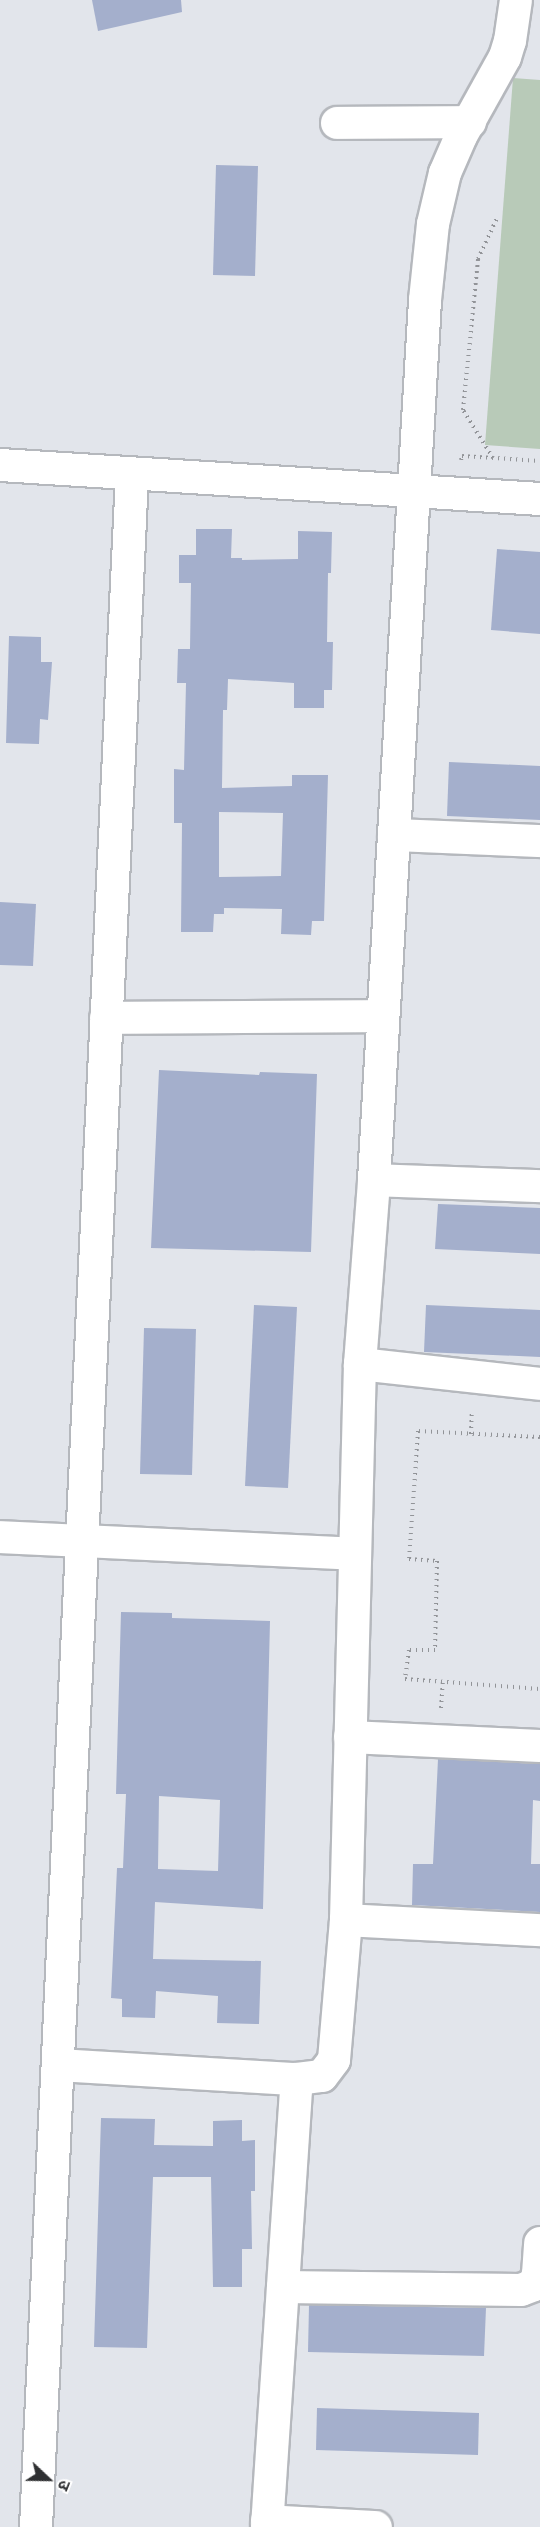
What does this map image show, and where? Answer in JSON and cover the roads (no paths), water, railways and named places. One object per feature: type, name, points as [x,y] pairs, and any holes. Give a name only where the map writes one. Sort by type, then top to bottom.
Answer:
[{"type":"street","points":[[58,2064],[297,2079],[322,2076],[334,2060],[346,1920],[360,1364],[374,1180],[425,300],[433,224],[445,172],[505,57],[516,0]]},
{"type":"street","points":[[337,123],[470,122]]},
{"type":"street","points":[[0,465],[540,499]]},
{"type":"street","points":[[36,2527],[132,474]]},
{"type":"street","points":[[394,835],[540,841]]},
{"type":"street","points":[[106,1018],[383,1017]]},
{"type":"street","points":[[374,1180],[540,1186]]},
{"type":"street","points":[[360,1364],[540,1384]]},
{"type":"street","points":[[0,1537],[354,1554]]},
{"type":"street","points":[[350,1737],[540,1746]]},
{"type":"street","points":[[346,1920],[540,1930]]},
{"type":"street","points":[[297,2079],[267,2524],[376,2527]]},
{"type":"street","points":[[283,2287],[521,2290],[534,2285],[538,2274],[540,2244]]}]
